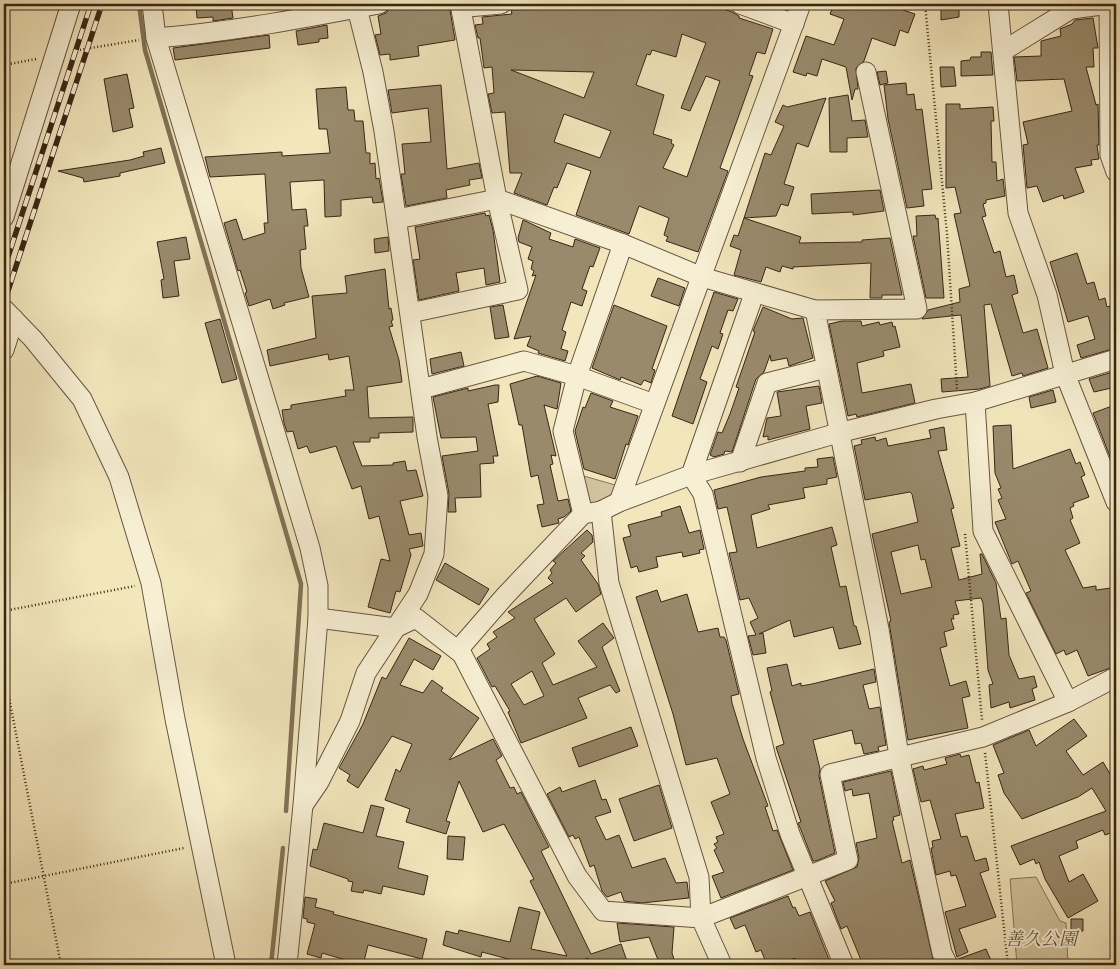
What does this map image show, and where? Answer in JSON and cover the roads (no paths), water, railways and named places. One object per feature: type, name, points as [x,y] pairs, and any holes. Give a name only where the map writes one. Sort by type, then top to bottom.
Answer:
[{"type":"street","points":[[4,217],[53,55],[71,4]]},
{"type":"street","points":[[152,4],[156,38],[310,548],[318,586],[318,618],[303,805],[287,965]]},
{"type":"street","points":[[156,38],[212,32],[356,6],[379,4]]},
{"type":"street","points":[[410,313],[518,290],[497,199],[460,4]]},
{"type":"street","points":[[466,4],[468,7],[500,4]]},
{"type":"street","points":[[740,4],[794,24]]},
{"type":"street","points":[[619,502],[802,4]]},
{"type":"street","points":[[998,4],[1018,213],[1047,295],[1065,374],[1116,502]]},
{"type":"street","points":[[1003,51],[1070,9],[1109,4],[1110,155],[1116,172]]},
{"type":"street","points":[[303,805],[319,782],[350,722],[366,673],[418,594],[434,554],[438,496],[373,72],[356,6]]},
{"type":"street","points":[[397,219],[497,199],[622,244],[702,277],[754,294],[815,310],[917,309],[866,72]]},
{"type":"street","points":[[622,244],[577,376],[563,431],[592,513],[609,583],[699,877],[701,918],[722,965]]},
{"type":"street","points":[[691,475],[754,294]]},
{"type":"street","points":[[815,310],[838,433],[879,629],[899,756],[942,953],[948,965]]},
{"type":"street","points":[[4,350],[9,314]]},
{"type":"street","points":[[9,314],[82,399],[119,477],[151,583],[175,719],[203,845],[226,965]]},
{"type":"street","points":[[458,650],[505,596],[592,513],[691,475],[838,433],[936,409],[975,402],[1116,359]]},
{"type":"street","points":[[421,389],[524,361],[577,376],[654,404]]},
{"type":"street","points":[[740,462],[767,383],[826,368]]},
{"type":"street","points":[[975,402],[983,531],[1068,702]]},
{"type":"street","points":[[691,475],[703,494],[766,758],[790,834],[844,965]]},
{"type":"street","points":[[318,618],[395,628],[416,618],[458,650],[487,699],[577,876],[603,911],[701,918],[848,860],[830,774],[983,737],[1068,702],[1116,677]]},
{"type":"waterway","points":[[139,4],[145,50],[301,584],[286,811]]},
{"type":"waterway","points":[[271,965],[283,848]]},
{"type":"railway","points":[[4,269],[91,4]]},
{"type":"railway","points":[[4,303],[102,4]]},
{"type":"park label","name":"善久公園","points":[[1041,940]]}]
